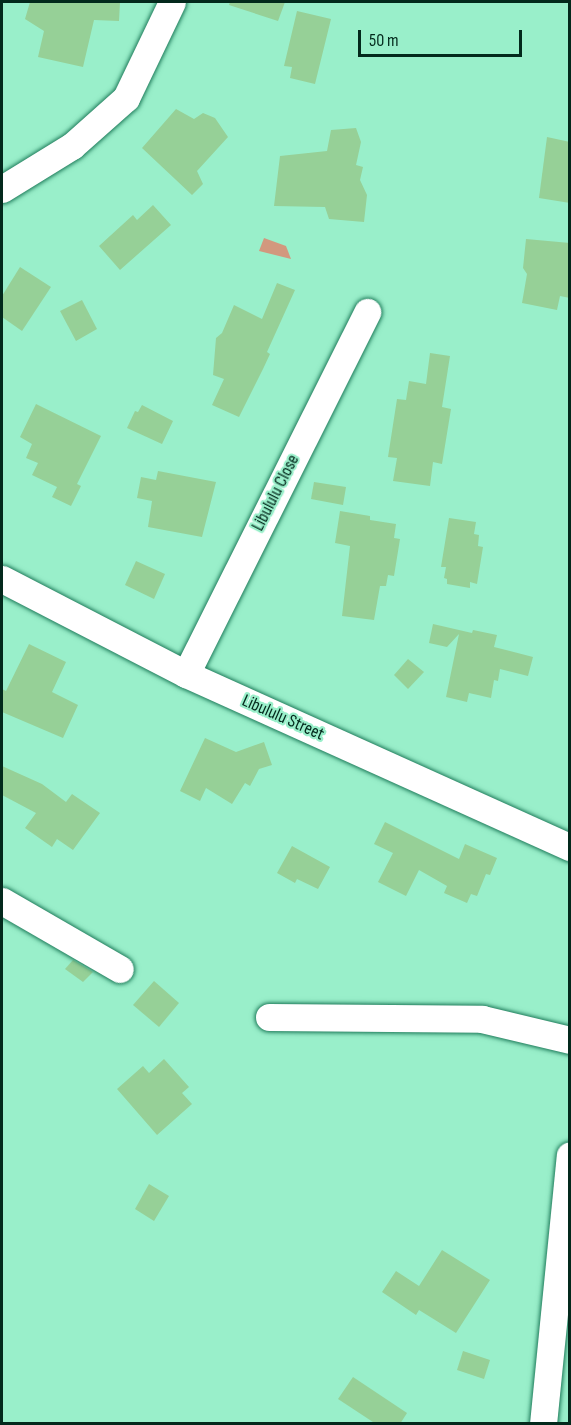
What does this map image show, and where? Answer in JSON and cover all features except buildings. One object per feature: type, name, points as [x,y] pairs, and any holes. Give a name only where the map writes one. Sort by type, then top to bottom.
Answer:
[{"type":"street","points":[[2,189],[72,146],[126,99],[172,2]]},
{"type":"street","name":"Libululu Close","points":[[186,674],[367,312]]},
{"type":"street","name":"Libululu Street","points":[[2,579],[186,674],[570,847]]},
{"type":"street","points":[[2,901],[120,969]]},
{"type":"street","points":[[269,1017],[482,1019],[570,1040]]},
{"type":"street","points":[[543,1424],[570,1155]]},
{"type":"shaded area","points":[[264,238],[286,246],[291,259],[259,251]]}]
